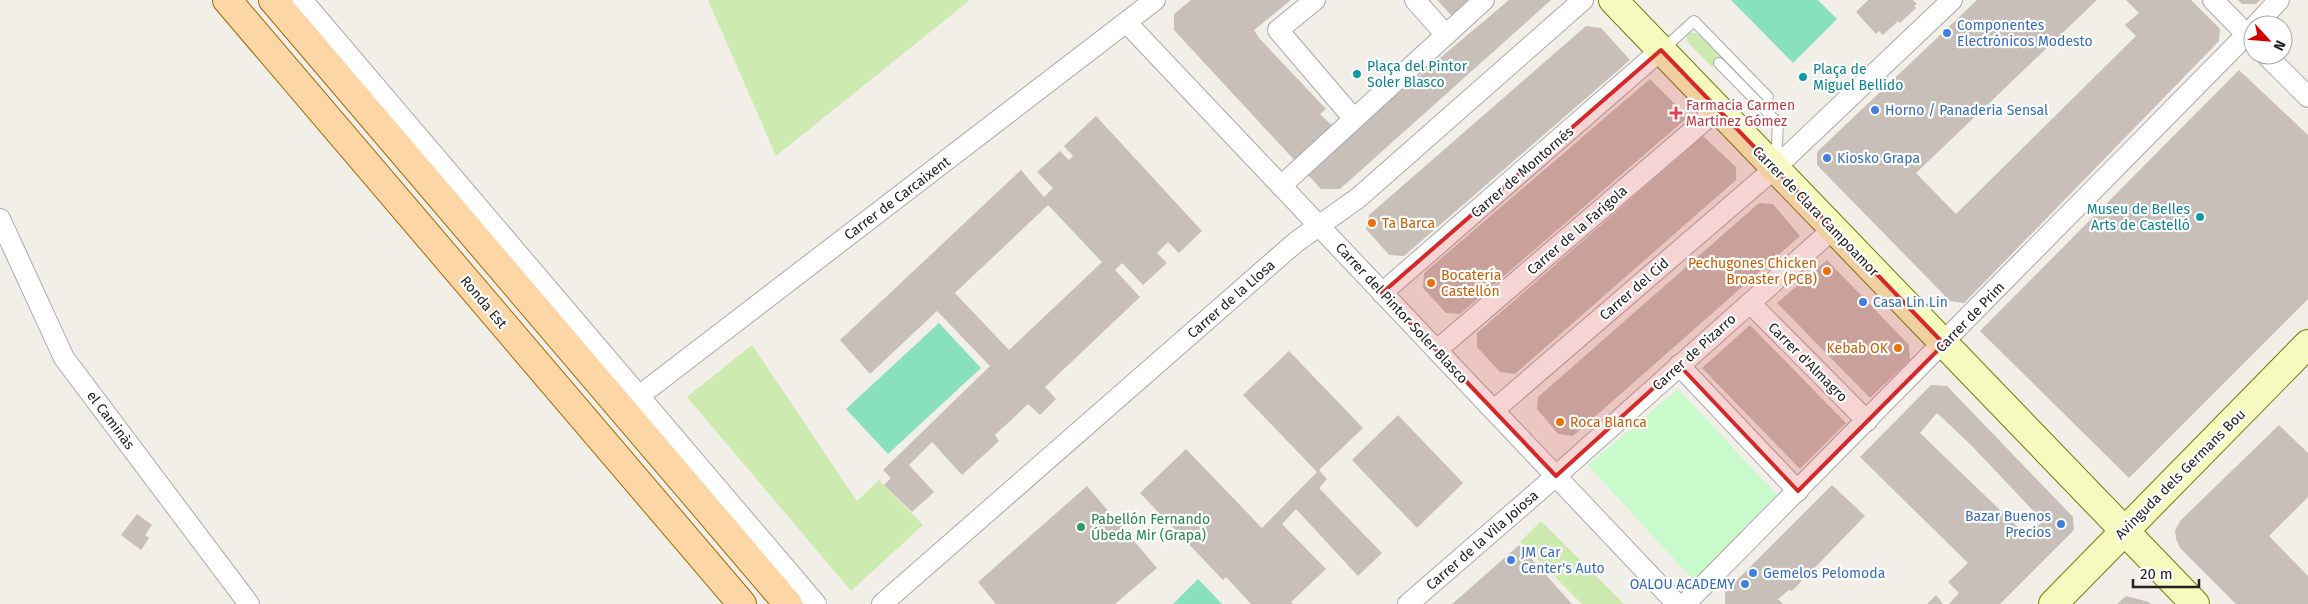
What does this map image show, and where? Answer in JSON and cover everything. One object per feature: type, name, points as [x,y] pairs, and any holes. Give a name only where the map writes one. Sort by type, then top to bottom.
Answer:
[{"type":"main road","name":"Ronda Est","points":[[227,0],[742,604]]},
{"type":"main road","points":[[273,0],[788,604]]},
{"type":"street","points":[[302,0],[816,604]]},
{"type":"street","name":"Carrer de Carcaixent","points":[[639,396],[1155,0]]},
{"type":"street","points":[[1315,0],[1278,30],[1354,119]]},
{"type":"street","points":[[1416,0],[1446,35]]},
{"type":"street","points":[[1281,186],[1484,0]]},
{"type":"street","name":"Carrer de la Llosa","points":[[882,604],[1296,242],[1320,227],[1358,198],[1583,0]]},
{"type":"street","name":"Carrer de Clara Campoamor","points":[[1613,0],[2195,604]]},
{"type":"street","name":"Carrer del Cid","points":[[1494,410],[1775,168],[1952,0]]},
{"type":"street","points":[[2213,0],[2243,25]]},
{"type":"street","name":"Carrer de Prim","points":[[2266,15],[2279,0]]},
{"type":"street","name":"Carrer del Pintor Soler Blasco","points":[[1126,23],[1677,604]]},
{"type":"street","name":"Carrer de Prim","points":[[1686,604],[2243,41]]},
{"type":"street","name":"Carrer de Montornés","points":[[1382,293],[1661,50]]},
{"type":"street","points":[[2276,65],[2308,98]]},
{"type":"street","name":"Carrer de la Farigola","points":[[1437,350],[1718,109]]},
{"type":"street","name":"el Caminàs","points":[[0,219],[64,358],[249,604]]},
{"type":"street","name":"Carrer de Pizarro","points":[[1556,476],[1834,229]]},
{"type":"street","name":"Carrer d'Almagro","points":[[1750,302],[1867,421]]},
{"type":"street","name":"Avinguda dels Germans Bou","points":[[2053,604],[2308,344]]},
{"type":"street","points":[[1679,365],[1798,491]]},
{"type":"street","name":"Carrer de la Vila Joiosa","points":[[1408,604],[1556,476]]},
{"type":"lane","points":[[1661,50],[1694,21],[1768,97]]},
{"type":"lane","points":[[1719,63],[1778,123],[1775,168]]},
{"type":"highlighted area","points":[[1661,50],[1944,344],[1798,491],[1679,365],[1556,476],[1382,293]]},
{"type":"green space","points":[[708,0],[970,0],[776,156]]},
{"type":"green space","points":[[1731,0],[1818,0],[1837,19],[1793,63]]},
{"type":"green space","points":[[1690,32],[1698,34],[1722,57],[1712,67],[1688,43],[1686,35]]},
{"type":"green space","points":[[939,323],[981,368],[888,454],[846,409]]},
{"type":"green space","points":[[752,345],[857,501],[879,480],[923,525],[851,591],[687,397]]},
{"type":"green space","points":[[1678,389],[1777,495],[1694,581],[1588,465]]},
{"type":"green space","points":[[1541,521],[1624,604],[1582,604],[1520,542]]},
{"type":"green space","points":[[1198,579],[1222,604],[1173,604]]},
{"type":"building","points":[[1191,0],[1291,0],[1254,30],[1259,38],[1326,109],[1320,114],[1345,138],[1509,0],[1551,0],[1340,189],[1321,189],[1174,30],[1174,14]]},
{"type":"building","points":[[1437,0],[1470,0],[1452,16]]},
{"type":"building","points":[[1868,0],[1913,0],[1917,4],[1914,6],[1916,8],[1900,23],[1898,21],[1883,35],[1879,31],[1876,34],[1856,12]]},
{"type":"building","points":[[1977,0],[2097,0],[1916,173],[1956,214],[2136,36],[2125,25],[2139,13],[2126,0],[2191,0],[2220,29],[2219,41],[1964,303],[1950,301],[1817,165],[1817,152]]},
{"type":"building","points":[[2238,0],[2260,0],[2256,4],[2242,4]]},
{"type":"building","points":[[1586,26],[1601,28],[1630,60],[1404,256],[1389,255],[1366,229],[1369,215]]},
{"type":"building","name":"Museu de Belles Arts de Castelló","points":[[2239,70],[2308,135],[2308,299],[2129,478],[1980,331]]},
{"type":"building","points":[[1650,79],[1688,117],[1460,314],[1446,313],[1423,288],[1424,273]]},
{"type":"building","points":[[1096,116],[1202,231],[1179,253],[1168,242],[1157,253],[1167,263],[1143,285],[1122,263],[1115,270],[1140,297],[1045,387],[1056,399],[1040,415],[1028,404],[995,435],[999,441],[962,475],[932,442],[909,465],[934,492],[912,512],[884,485],[891,478],[883,470],[990,366],[937,311],[870,374],[840,340],[1021,170],[1044,197],[1053,188],[1037,172],[1060,151],[1069,160],[1073,156],[1064,146]],"holes":[[[1048,205],[1102,262],[1009,350],[955,293]]]},
{"type":"building","points":[[1703,136],[1736,167],[1736,180],[1515,374],[1500,372],[1477,347],[1477,333]]},
{"type":"building","points":[[1759,203],[1773,204],[1800,236],[1573,436],[1558,434],[1537,409],[1538,397]]},
{"type":"building","points":[[1827,260],[1909,345],[1910,360],[1870,398],[1777,303]]},
{"type":"building","points":[[1750,325],[1846,423],[1800,469],[1702,368]]},
{"type":"building","points":[[1289,351],[1363,428],[1319,470],[1327,479],[1319,488],[1382,553],[1358,576],[1296,509],[1282,524],[1326,569],[1291,602],[1293,604],[1251,604],[1226,577],[1223,580],[1140,493],[1186,449],[1262,528],[1317,472],[1243,395]]},
{"type":"building","points":[[1931,385],[1947,386],[2073,517],[2074,530],[2000,604],[1949,604],[1959,593],[1948,582],[1968,563],[1860,457]],"holes":[[[1937,413],[1970,444],[2043,521],[2027,536],[1920,433]]]},
{"type":"building","points":[[1398,415],[1463,483],[1417,528],[1352,460]]},
{"type":"building","points":[[2279,425],[2308,453],[2308,497],[2269,536],[2308,576],[2308,604],[2236,604],[2180,548],[2175,531],[2180,521]]},
{"type":"building","points":[[1832,485],[1865,516],[1792,591],[1789,590],[1778,599],[1783,604],[1725,604],[1725,592]]},
{"type":"building","name":"Pabellón Fernando Úbeda Mir (Grapa)","points":[[1087,486],[1157,568],[1115,604],[996,604],[978,582]]},
{"type":"building","points":[[137,514],[152,525],[145,535],[149,538],[141,550],[121,535]]},
{"type":"building","points":[[1519,545],[1572,604],[1452,604],[1484,576]]},
{"type":"building","points":[[1936,595],[1943,604],[1927,604]]},
{"type":"building","points":[[2126,596],[2149,602],[2151,604],[2117,604]]},
{"type":"place","name":"Componentes Electrónicos Modesto","points":[[1947,33]]},
{"type":"place","name":"Plaça del Pintor Soler Blasco","points":[[1357,74]]},
{"type":"place","name":"Plaça de Miguel Bellido","points":[[1803,77]]},
{"type":"place","name":"Horno / Panaderia Sensal","points":[[1875,110]]},
{"type":"place","name":"Farmacia Carmen Martinez Gómez","points":[[1676,113]]},
{"type":"place","name":"Kiosko Grapa","points":[[1827,158]]},
{"type":"place","name":"Museu de Belles Arts de Castelló","points":[[2200,217]]},
{"type":"place","name":"Ta Barca","points":[[1372,223]]},
{"type":"place","name":"Pechugones Chicken Broaster (PCB)","points":[[1827,271]]},
{"type":"place","name":"Bocatería Castellón","points":[[1431,283]]},
{"type":"place","name":"Casa Lin Lin","points":[[1863,302]]},
{"type":"place","name":"Kebab OK","points":[[1898,348]]},
{"type":"place","name":"Roca Blanca","points":[[1560,422]]},
{"type":"place","name":"Bazar Buenos Precios","points":[[2061,524]]},
{"type":"place","name":"Pabellón Fernando Úbeda Mir (Grapa)","points":[[1081,527]]},
{"type":"place","name":"JM Car Center's Auto","points":[[1511,560]]},
{"type":"place","name":"Gemelos Pelomoda","points":[[1753,573]]},
{"type":"place","name":"OALOU ACADEMY","points":[[1745,584]]}]
